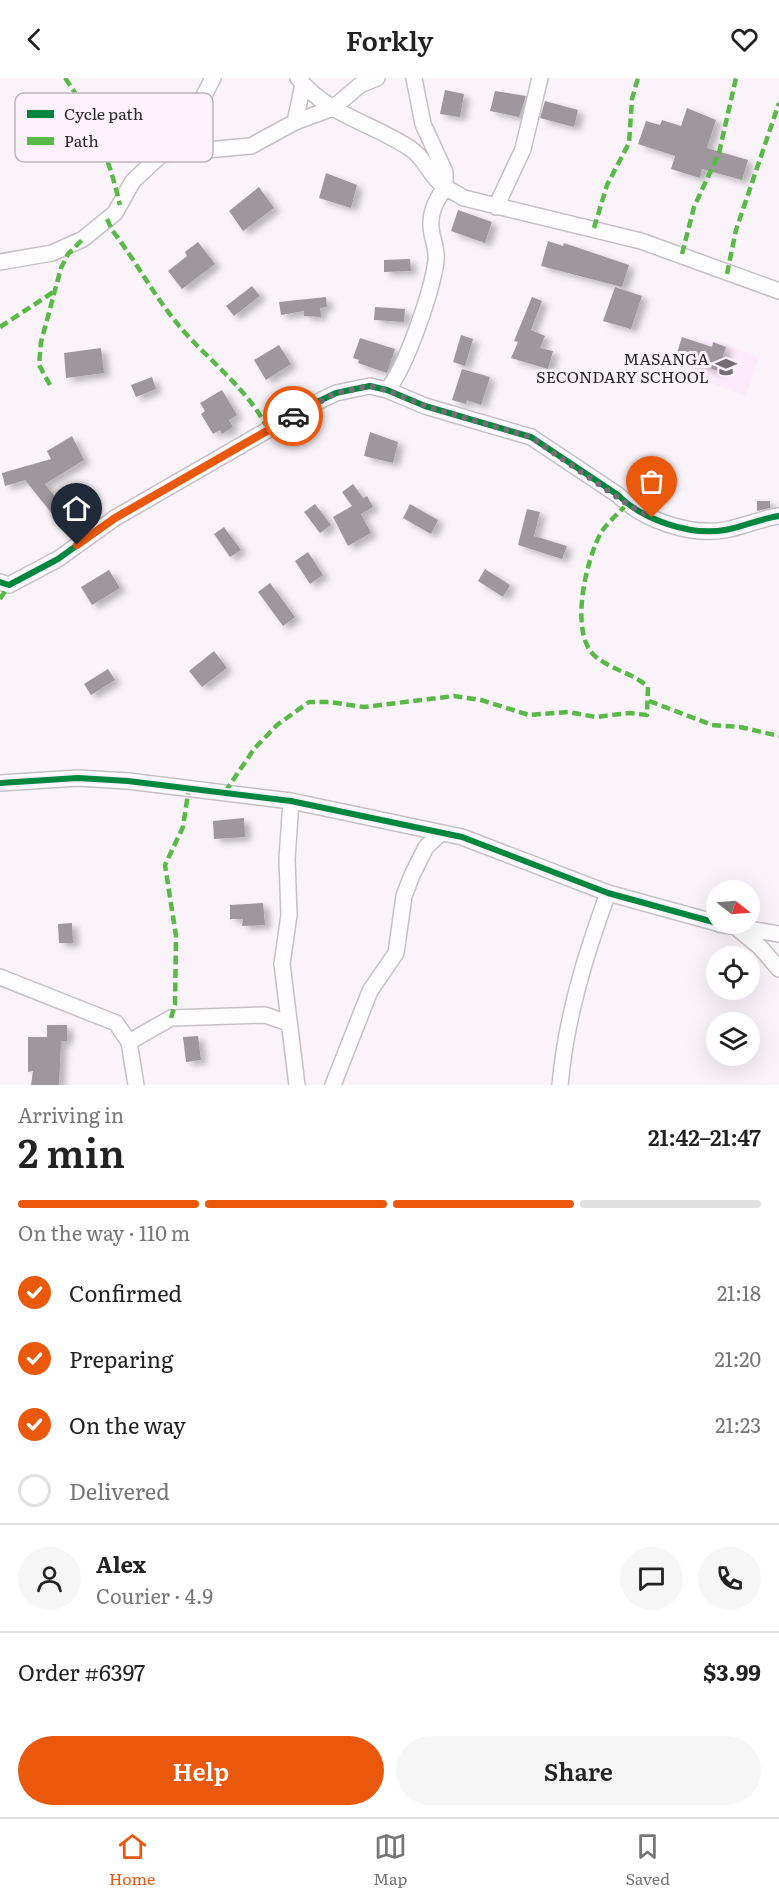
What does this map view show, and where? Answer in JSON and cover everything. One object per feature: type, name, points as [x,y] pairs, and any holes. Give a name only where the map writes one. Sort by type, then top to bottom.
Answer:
[{"type":"street","points":[[205,93],[213,78]]},
{"type":"street","points":[[213,149],[250,146],[295,122],[333,108],[360,85],[377,78]]},
{"type":"street","points":[[387,390],[404,364],[433,276],[436,254],[431,232],[432,206],[445,186],[445,172],[423,124],[414,78]]},
{"type":"street","points":[[496,207],[523,149],[540,78]]},
{"type":"street","points":[[295,122],[300,81]]},
{"type":"street","points":[[300,81],[333,108],[413,150],[429,172],[464,198],[641,241],[779,291]]},
{"type":"street","points":[[0,262],[52,253],[83,239],[115,213],[134,181],[154,162]]},
{"type":"street","points":[[404,364],[404,388],[411,399]]},
{"type":"street","points":[[0,582],[9,585],[58,559],[115,518],[311,405],[336,393],[370,386],[387,390],[425,406],[531,437],[627,504],[652,518],[676,526],[705,531],[726,530],[755,519],[779,516]]},
{"type":"street","points":[[0,783],[78,778],[128,781],[291,801],[462,837],[608,893],[706,921]]},
{"type":"street","points":[[291,801],[288,860],[289,915],[282,964],[297,1085]]},
{"type":"street","points":[[333,1085],[370,991],[396,953],[404,896],[412,874],[426,847],[441,833]]},
{"type":"street","points":[[560,1085],[565,1037],[582,967],[608,893]]},
{"type":"street","points":[[760,932],[779,934]]},
{"type":"street","points":[[744,934],[760,947],[779,969]]},
{"type":"street","points":[[0,977],[116,1023],[129,1042],[136,1085]]},
{"type":"street","points":[[129,1042],[171,1018],[265,1015],[288,1023]]},
{"type":"shaded area","name":"MASANGA SECONDARY SCHOOL","points":[[705,338],[759,357],[746,396],[692,376]]},
{"type":"building","points":[[445,90],[464,94],[460,117],[440,114]]},
{"type":"building","points":[[495,91],[526,96],[519,117],[490,111]]},
{"type":"building","points":[[545,101],[578,110],[574,127],[540,118]]},
{"type":"building","points":[[687,108],[716,120],[707,148],[748,160],[742,180],[702,169],[700,178],[671,169],[675,156],[638,144],[646,121],[660,125],[662,120],[681,126]]},
{"type":"building","points":[[326,173],[357,185],[351,208],[319,198]]},
{"type":"building","points":[[259,187],[274,208],[243,231],[229,211]]},
{"type":"building","points":[[458,210],[492,222],[485,243],[451,231]]},
{"type":"building","points":[[548,241],[563,246],[564,243],[629,265],[622,287],[541,266]]},
{"type":"building","points":[[198,242],[215,264],[182,289],[168,271],[187,256],[185,252]]},
{"type":"building","points":[[410,259],[411,271],[384,272],[384,260]]},
{"type":"building","points":[[252,286],[260,296],[234,316],[226,306]]},
{"type":"building","points":[[615,287],[642,296],[631,329],[603,321]]},
{"type":"building","points":[[326,297],[327,307],[320,308],[321,317],[304,316],[304,311],[281,315],[279,302]]},
{"type":"building","points":[[532,297],[542,301],[531,330],[545,336],[540,348],[553,351],[548,369],[511,358],[518,342],[514,341]]},
{"type":"building","points":[[375,307],[405,309],[404,322],[374,320]]},
{"type":"building","points":[[461,335],[473,339],[465,366],[453,362]]},
{"type":"building","points":[[682,337],[712,347],[713,342],[726,347],[718,371],[676,356]]},
{"type":"building","points":[[360,338],[395,349],[387,373],[358,363],[359,360],[353,358]]},
{"type":"building","points":[[279,345],[291,364],[266,380],[254,360]]},
{"type":"building","points":[[101,348],[104,373],[66,378],[64,353]]},
{"type":"building","points":[[462,369],[490,377],[481,405],[467,400],[466,404],[452,400]]},
{"type":"building","points":[[152,377],[156,389],[136,397],[131,385]]},
{"type":"building","points":[[222,390],[237,415],[229,420],[233,427],[222,434],[220,430],[213,434],[201,414],[205,411],[200,403]]},
{"type":"building","points":[[370,432],[398,442],[393,463],[364,456]]},
{"type":"building","points":[[72,436],[84,460],[45,484],[63,507],[53,515],[25,480],[5,486],[2,473],[51,459],[47,451]]},
{"type":"building","points":[[353,484],[363,498],[367,496],[373,507],[361,514],[371,533],[348,546],[333,517],[352,506],[342,492]]},
{"type":"building","points":[[757,501],[770,501],[770,508],[757,511]]},
{"type":"building","points":[[315,504],[331,525],[320,533],[304,512]]},
{"type":"building","points":[[410,504],[438,520],[431,534],[403,518]]},
{"type":"building","points":[[527,509],[540,512],[534,536],[567,546],[562,559],[518,545]]},
{"type":"building","points":[[224,527],[241,550],[230,557],[214,534]]},
{"type":"building","points":[[308,552],[323,575],[310,584],[295,561]]},
{"type":"building","points":[[485,569],[510,585],[503,597],[478,581]]},
{"type":"building","points":[[109,570],[120,588],[92,605],[81,587]]},
{"type":"building","points":[[270,583],[295,617],[283,626],[258,592]]},
{"type":"building","points":[[214,651],[227,668],[202,687],[189,671]]},
{"type":"building","points":[[108,669],[115,680],[91,695],[84,684]]},
{"type":"building","points":[[244,818],[245,837],[214,839],[213,821]]},
{"type":"building","points":[[263,903],[265,925],[242,926],[243,919],[230,919],[230,905]]},
{"type":"building","points":[[72,923],[73,943],[59,943],[58,924]]},
{"type":"building","points":[[47,1025],[67,1025],[67,1041],[61,1041],[59,1085],[31,1085],[33,1071],[28,1072],[28,1037],[47,1037]]},
{"type":"building","points":[[198,1036],[201,1060],[186,1062],[183,1037]]},
{"type":"marked path","points":[[65,78],[75,93]]},
{"type":"marked path","points":[[594,228],[607,185],[629,143],[632,99],[638,78]]},
{"type":"marked path","points":[[682,254],[694,207],[719,153],[736,78]]},
{"type":"marked path","points":[[727,274],[736,230],[779,103]]},
{"type":"marked path","points":[[108,162],[120,205]]},
{"type":"marked path","points":[[107,219],[112,230],[177,324],[243,393],[269,431]]},
{"type":"marked path","points":[[50,385],[39,365],[41,342],[61,268],[68,254],[83,239]]},
{"type":"marked path","points":[[0,327],[55,291]]},
{"type":"marked path","points":[[225,792],[254,749],[277,725],[309,702],[329,702],[364,707],[454,696],[481,700],[529,715],[568,712],[596,717],[629,713],[647,715],[648,687],[596,657],[588,646],[581,615],[582,596],[596,543],[602,531],[627,504]]},
{"type":"marked path","points":[[0,599],[9,585]]},
{"type":"marked path","points":[[649,701],[712,725],[740,727],[779,736]]},
{"type":"marked path","points":[[171,1018],[175,1004],[176,936],[165,865],[183,827],[189,787]]},
{"type":"cycle path","points":[[0,582],[9,585],[58,559],[115,518],[311,405],[336,393],[370,386],[387,390],[425,406],[531,437],[640,512],[668,524],[697,531],[725,530],[779,516]]},
{"type":"cycle path","points":[[0,783],[78,778],[128,781],[291,801],[462,837],[608,893],[706,920]]},
{"type":"way so far","points":[[293,416],[336,393],[370,386],[387,390],[425,406],[531,437],[618,495],[627,504],[652,518]]},
{"type":"place","name":"MASANGA SECONDARY SCHOOL","points":[[726,367]]},
{"type":"route","points":[[77,545],[146,499],[293,416]]}]
